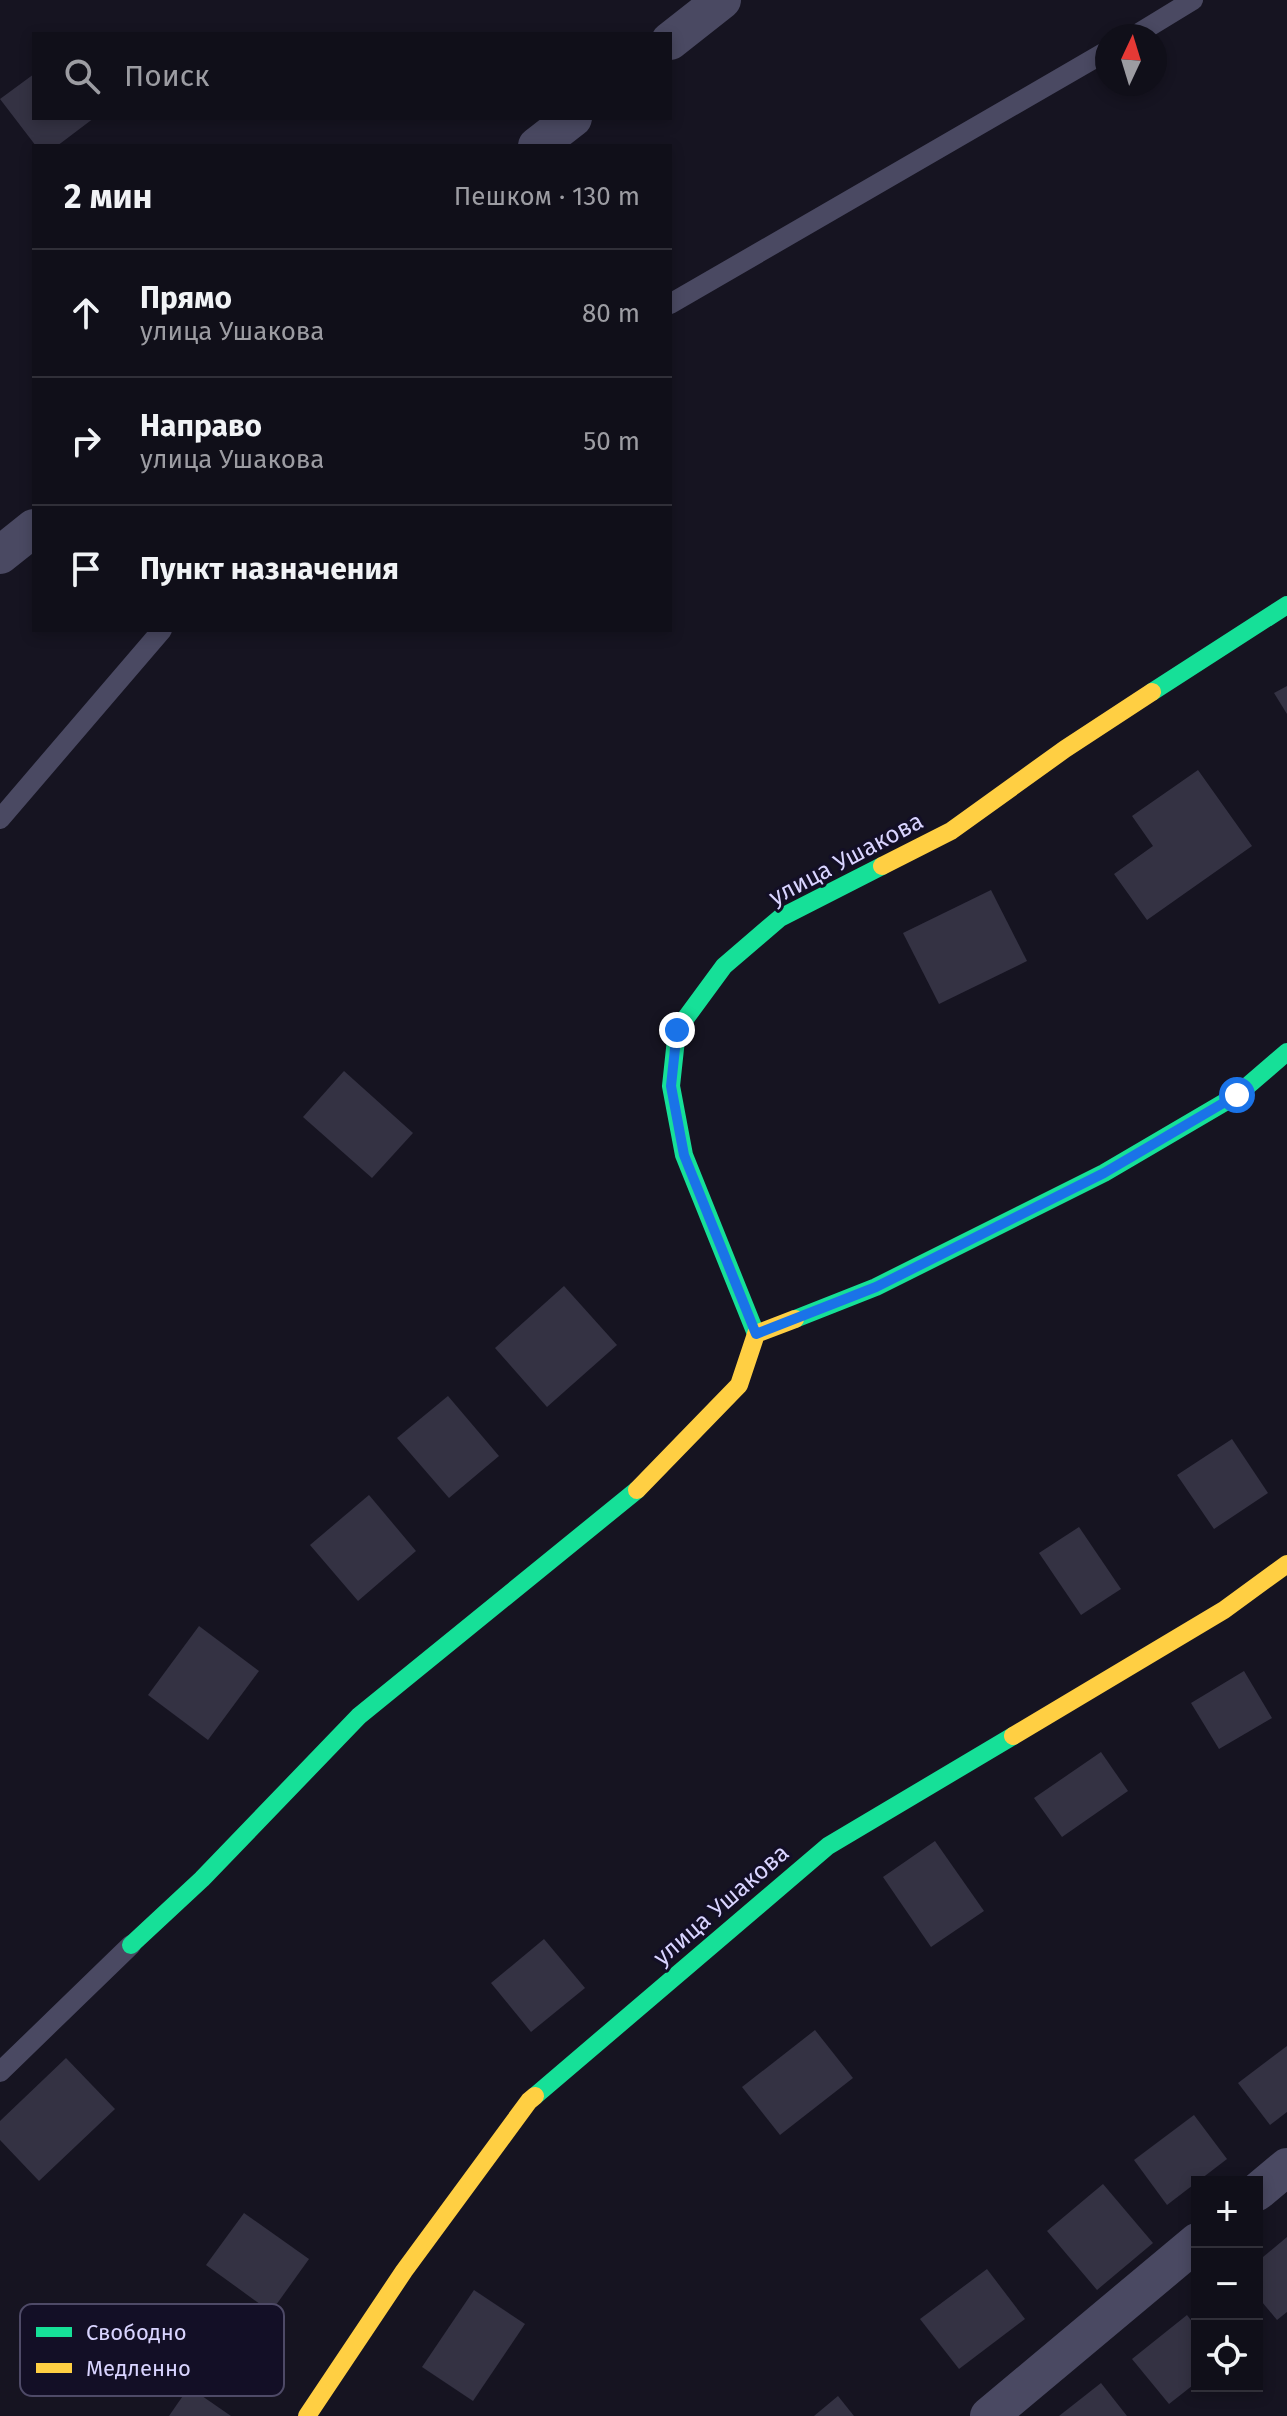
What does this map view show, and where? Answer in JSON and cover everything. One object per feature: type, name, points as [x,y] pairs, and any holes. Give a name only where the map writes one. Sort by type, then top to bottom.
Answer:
[{"type":"street","points":[[672,39],[722,0]]},
{"type":"street","points":[[540,144],[570,120]]},
{"type":"street","points":[[0,555],[32,530]]},
{"type":"street","name":"улица Ушакова","points":[[756,1334],[684,1155],[671,1086],[677,1030],[724,966],[780,918],[951,831],[1065,749],[1287,605]]},
{"type":"street","points":[[131,1945],[202,1879],[359,1716],[632,1495],[739,1385],[756,1334],[876,1287],[1104,1173],[1237,1095],[1287,1052]]},
{"type":"street","name":"улица Ушакова","points":[[307,2416],[404,2271],[529,2101],[828,1846],[1224,1610],[1287,1564]]},
{"type":"street","points":[[1263,2187],[1287,2167]]},
{"type":"street","points":[[989,2416],[1191,2247]]},
{"type":"lane","points":[[1154,24],[1193,0]]},
{"type":"lane","points":[[672,303],[1095,58]]},
{"type":"lane","points":[[0,819],[160,632]]},
{"type":"lane","points":[[0,2072],[131,1945]]},
{"type":"building","points":[[32,75],[32,120],[91,120],[60,144],[34,144],[0,99]]},
{"type":"building","points":[[1287,686],[1287,714],[1274,693]]},
{"type":"building","points":[[1198,770],[1252,846],[1147,920],[1114,874],[1153,846],[1132,816]]},
{"type":"building","points":[[991,890],[1027,961],[939,1004],[903,933]]},
{"type":"building","points":[[344,1071],[413,1133],[372,1178],[303,1117]]},
{"type":"building","points":[[564,1286],[617,1345],[547,1407],[495,1348]]},
{"type":"building","points":[[448,1396],[499,1456],[449,1498],[397,1438]]},
{"type":"building","points":[[1232,1439],[1268,1493],[1214,1529],[1177,1475]]},
{"type":"building","points":[[369,1495],[416,1551],[358,1601],[310,1545]]},
{"type":"building","points":[[1079,1527],[1121,1589],[1081,1615],[1039,1553]]},
{"type":"building","points":[[199,1626],[259,1671],[208,1740],[148,1695]]},
{"type":"building","points":[[1244,1671],[1272,1718],[1219,1749],[1191,1703]]},
{"type":"building","points":[[1101,1752],[1128,1791],[1062,1837],[1034,1798]]},
{"type":"building","points":[[935,1841],[984,1911],[931,1947],[883,1877]]},
{"type":"building","points":[[544,1939],[585,1988],[531,2032],[491,1983]]},
{"type":"building","points":[[815,2030],[853,2078],[780,2135],[742,2087]]},
{"type":"building","points":[[1287,2046],[1287,2112],[1270,2125],[1238,2083]]},
{"type":"building","points":[[66,2058],[115,2109],[39,2181],[0,2140],[0,2121]]},
{"type":"building","points":[[1194,2115],[1227,2159],[1205,2176],[1191,2176],[1191,2187],[1167,2205],[1134,2160]]},
{"type":"building","points":[[1103,2184],[1153,2243],[1097,2290],[1047,2231]]},
{"type":"building","points":[[244,2213],[309,2259],[277,2304],[260,2304],[206,2265]]},
{"type":"building","points":[[1287,2237],[1287,2312],[1277,2320],[1263,2303],[1263,2257]]},
{"type":"building","points":[[987,2269],[1025,2319],[959,2369],[920,2319]]},
{"type":"building","points":[[474,2290],[525,2324],[473,2401],[422,2367]]},
{"type":"building","points":[[1187,2315],[1191,2320],[1191,2387],[1169,2404],[1132,2359]]},
{"type":"building","points":[[1101,2383],[1127,2416],[1059,2416]]},
{"type":"building","points":[[183,2396],[202,2396],[231,2416],[169,2416]]},
{"type":"building","points":[[838,2396],[854,2416],[814,2416]]},
{"type":"traffic: fast","points":[[1152,692],[1287,605]]},
{"type":"traffic: fast","points":[[756,1334],[684,1155],[671,1086],[677,1030],[724,966],[780,918],[882,866]]},
{"type":"traffic: fast","points":[[795,1319],[876,1287],[1104,1173],[1237,1095],[1287,1052]]},
{"type":"traffic: fast","points":[[131,1945],[202,1879],[359,1716],[637,1490]]},
{"type":"traffic: fast","points":[[535,2096],[828,1846],[1013,1736]]},
{"type":"traffic: slow","points":[[882,866],[951,831],[1065,749],[1152,692]]},
{"type":"traffic: slow","points":[[637,1490],[739,1385],[756,1334],[795,1319]]},
{"type":"traffic: slow","points":[[1013,1736],[1224,1610],[1287,1564]]},
{"type":"traffic: slow","points":[[307,2416],[404,2271],[535,2096]]},
{"type":"route","points":[[677,1030],[671,1086],[684,1155],[756,1334],[876,1287],[1104,1173],[1237,1095]]}]
